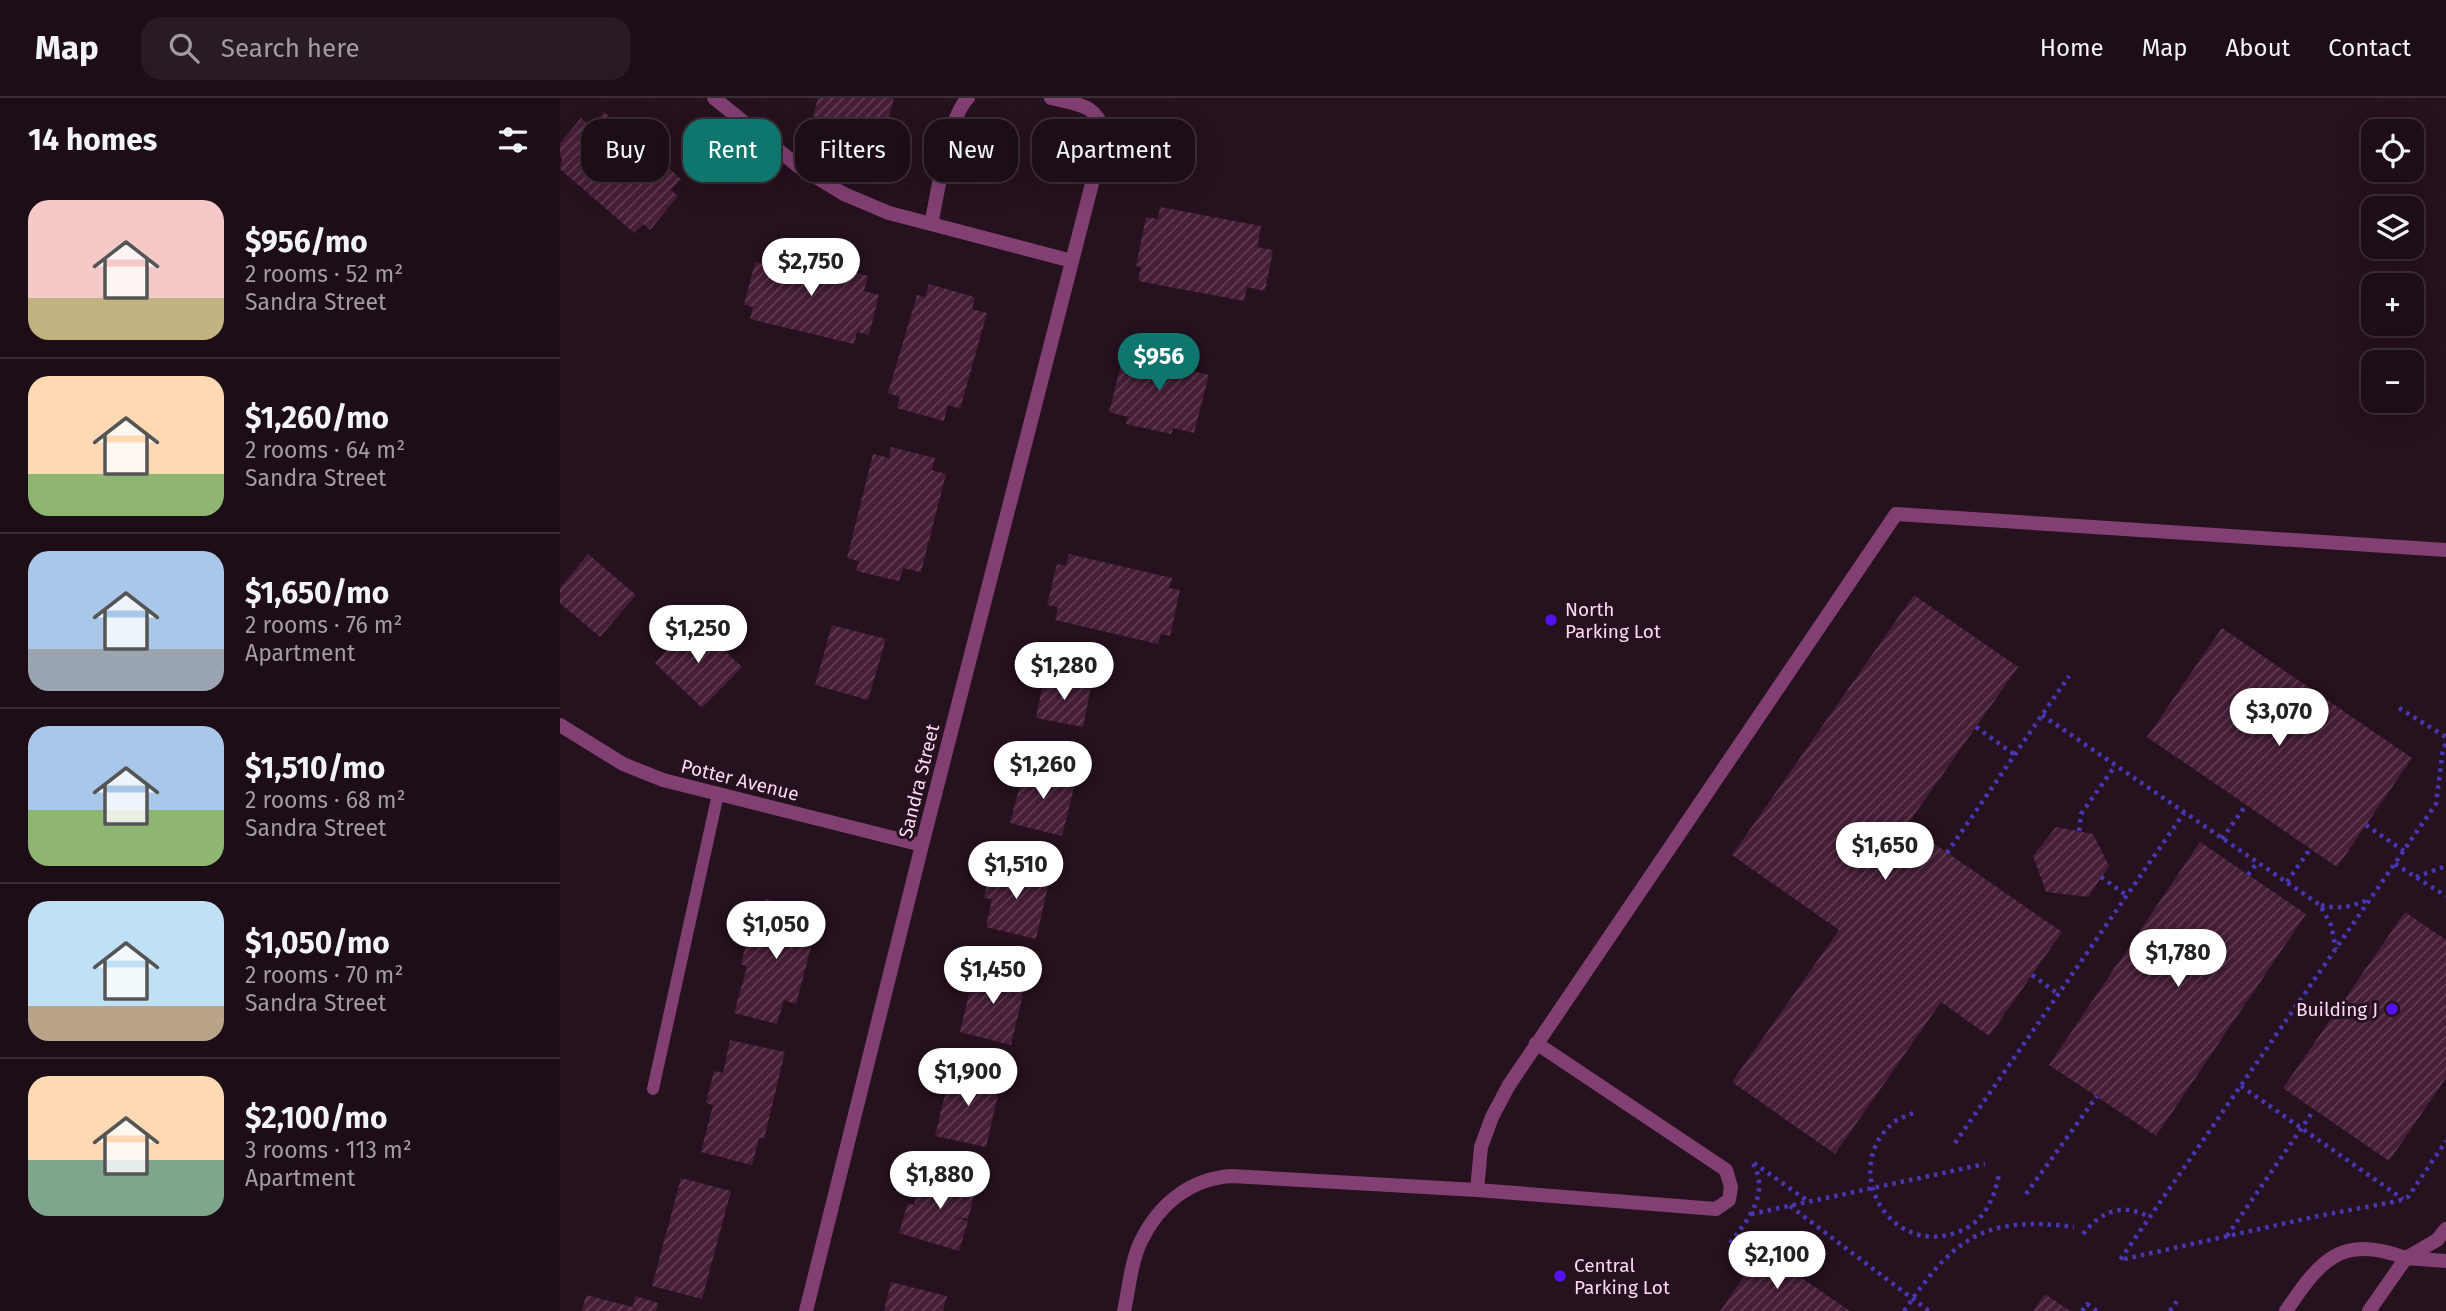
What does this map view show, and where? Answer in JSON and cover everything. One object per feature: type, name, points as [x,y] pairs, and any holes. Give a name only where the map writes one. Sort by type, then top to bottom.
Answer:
[{"type":"street","points":[[714,98],[797,166],[844,194],[889,213],[1072,261]]},
{"type":"street","points":[[931,224],[954,121],[962,103],[968,98]]},
{"type":"street","name":"Sandra Street","points":[[806,1311],[922,845],[1105,133],[1100,118],[1088,107],[1051,98]]},
{"type":"street","points":[[1478,1191],[1481,1147],[1492,1117],[1536,1042],[1896,514],[2446,550]]},
{"type":"street","name":"Potter Avenue","points":[[560,725],[623,764],[663,780],[922,845]]},
{"type":"street","points":[[1124,1311],[1140,1243],[1158,1213],[1202,1180],[1231,1176],[1716,1209],[1729,1200],[1731,1187],[1726,1170],[1536,1042]]},
{"type":"street","points":[[2369,1311],[2406,1258],[2437,1240],[2446,1229]]},
{"type":"street","points":[[2286,1311],[2311,1274],[2330,1259],[2353,1248],[2381,1249],[2406,1258],[2446,1261]]},
{"type":"lane","points":[[653,1090],[718,794]]},
{"type":"path","points":[[1947,853],[2069,676]]},
{"type":"path","points":[[2399,708],[2446,737]]},
{"type":"path","points":[[2042,716],[2320,905],[2343,908],[2371,898]]},
{"type":"path","points":[[1976,727],[2015,755]]},
{"type":"path","points":[[2446,744],[2443,748],[2436,804],[2120,1260],[2403,1199],[2408,1196],[2446,1142]]},
{"type":"path","points":[[2079,831],[2081,814],[2115,766]]},
{"type":"path","points":[[2222,839],[2246,805]]},
{"type":"path","points":[[1955,1143],[2184,813]]},
{"type":"path","points":[[2366,825],[2404,851]]},
{"type":"path","points":[[2287,883],[2311,849]]},
{"type":"path","points":[[2248,875],[2257,863]]},
{"type":"path","points":[[2395,864],[2446,896]]},
{"type":"path","points":[[2415,877],[2446,866]]},
{"type":"path","points":[[2101,877],[2126,895]]},
{"type":"path","points":[[2320,905],[2331,926],[2336,949]]},
{"type":"path","points":[[2032,975],[2058,994]]},
{"type":"path","points":[[2241,1086],[2403,1199]]},
{"type":"path","points":[[2026,1194],[2097,1096]]},
{"type":"path","points":[[2227,1236],[2314,1110]]},
{"type":"path","points":[[1913,1113],[1895,1121],[1880,1138],[1871,1157],[1870,1179],[1876,1200],[1888,1218],[1905,1230],[1926,1237],[1948,1235],[1968,1228],[1984,1213],[1995,1195],[1999,1174]]},
{"type":"path","points":[[1751,1160],[1809,1202]]},
{"type":"path","points":[[1751,1214],[1985,1164]]},
{"type":"path","points":[[1789,1206],[1929,1311]]},
{"type":"path","points":[[2083,1234],[2102,1214],[2115,1210],[2129,1209],[2149,1217]]},
{"type":"path","points":[[1903,1311],[1944,1257],[1964,1241],[1992,1228],[2016,1223],[2074,1227]]},
{"type":"path","points":[[2170,1311],[2177,1301]]},
{"type":"path","points":[[2082,1311],[2087,1304],[2097,1311]]},
{"type":"building","points":[[818,98],[894,98],[888,119],[824,119],[813,116]]},
{"type":"building","points":[[604,112],[612,119],[598,119]]},
{"type":"building","points":[[581,118],[581,182],[669,182],[669,169],[681,179],[671,190],[678,196],[650,230],[643,224],[634,233],[560,169],[560,143]]},
{"type":"building","points":[[1160,207],[1261,226],[1257,247],[1273,250],[1265,291],[1247,287],[1244,301],[1138,281],[1141,267],[1136,266],[1146,217],[1158,219]]},
{"type":"building","points":[[770,251],[868,276],[864,291],[879,295],[869,335],[857,332],[854,344],[750,319],[753,307],[744,305],[755,262],[767,265]]},
{"type":"building","points":[[929,284],[975,297],[972,309],[987,313],[960,409],[948,405],[944,421],[897,408],[900,397],[888,393],[917,295],[925,297]]},
{"type":"building","points":[[1147,351],[1190,361],[1188,370],[1209,375],[1194,433],[1173,428],[1171,434],[1126,424],[1128,417],[1109,412],[1124,353],[1145,358]]},
{"type":"building","points":[[891,447],[935,458],[932,470],[946,474],[921,572],[903,568],[899,581],[856,571],[859,561],[847,558],[873,454],[889,458]]},
{"type":"building","points":[[588,554],[636,595],[600,637],[560,603],[560,588]]},
{"type":"building","points":[[1069,554],[1172,578],[1169,588],[1180,590],[1170,636],[1161,634],[1158,644],[1055,620],[1058,607],[1047,605],[1057,564],[1066,566]]},
{"type":"building","points":[[1914,595],[2018,667],[1907,825],[2062,932],[1989,1036],[1941,1002],[1835,1154],[1732,1082],[1839,930],[1732,855]]},
{"type":"building","points":[[694,622],[742,667],[702,708],[655,663]]},
{"type":"building","points":[[832,625],[886,639],[868,700],[815,685]]},
{"type":"building","points":[[2222,628],[2412,758],[2337,867],[2147,737]]},
{"type":"building","points":[[1044,678],[1091,687],[1083,727],[1036,718]]},
{"type":"building","points":[[1025,766],[1076,779],[1062,836],[1010,823]]},
{"type":"building","points":[[2056,827],[2093,834],[2109,866],[2088,897],[2046,892],[2033,856]]},
{"type":"building","points":[[2200,842],[2306,914],[2156,1136],[2049,1065]]},
{"type":"building","points":[[991,865],[1050,878],[1036,939],[986,927],[992,899],[984,898]]},
{"type":"building","points":[[766,899],[820,913],[796,1004],[784,1000],[777,1024],[734,1013],[747,967],[741,964],[748,936],[756,939]]},
{"type":"building","name":"Building J","points":[[2405,912],[2446,940],[2446,1078],[2389,1161],[2283,1088]]},
{"type":"building","points":[[975,968],[1026,981],[1011,1045],[960,1032]]},
{"type":"building","points":[[730,1040],[785,1052],[764,1139],[759,1138],[752,1165],[701,1152],[713,1105],[706,1103],[714,1071],[723,1073]]},
{"type":"building","points":[[951,1069],[1001,1081],[986,1147],[935,1136]]},
{"type":"building","points":[[923,1170],[977,1184],[968,1219],[951,1216],[968,1221],[959,1251],[899,1233],[908,1203],[914,1205]]},
{"type":"building","points":[[681,1178],[731,1191],[702,1299],[652,1286]]},
{"type":"building","points":[[1762,1251],[1850,1311],[1720,1311]]},
{"type":"building","points":[[891,1282],[947,1296],[943,1311],[884,1311]]},
{"type":"building","points":[[2045,1294],[2070,1311],[2033,1311]]},
{"type":"building","points":[[586,1295],[633,1307],[635,1296],[658,1303],[656,1311],[582,1311]]},
{"type":"place","name":"North Parking Lot","points":[[1551,620]]},
{"type":"place","name":"Building J","points":[[2392,1009]]},
{"type":"place","name":"Central Parking Lot","points":[[1560,1276]]}]
